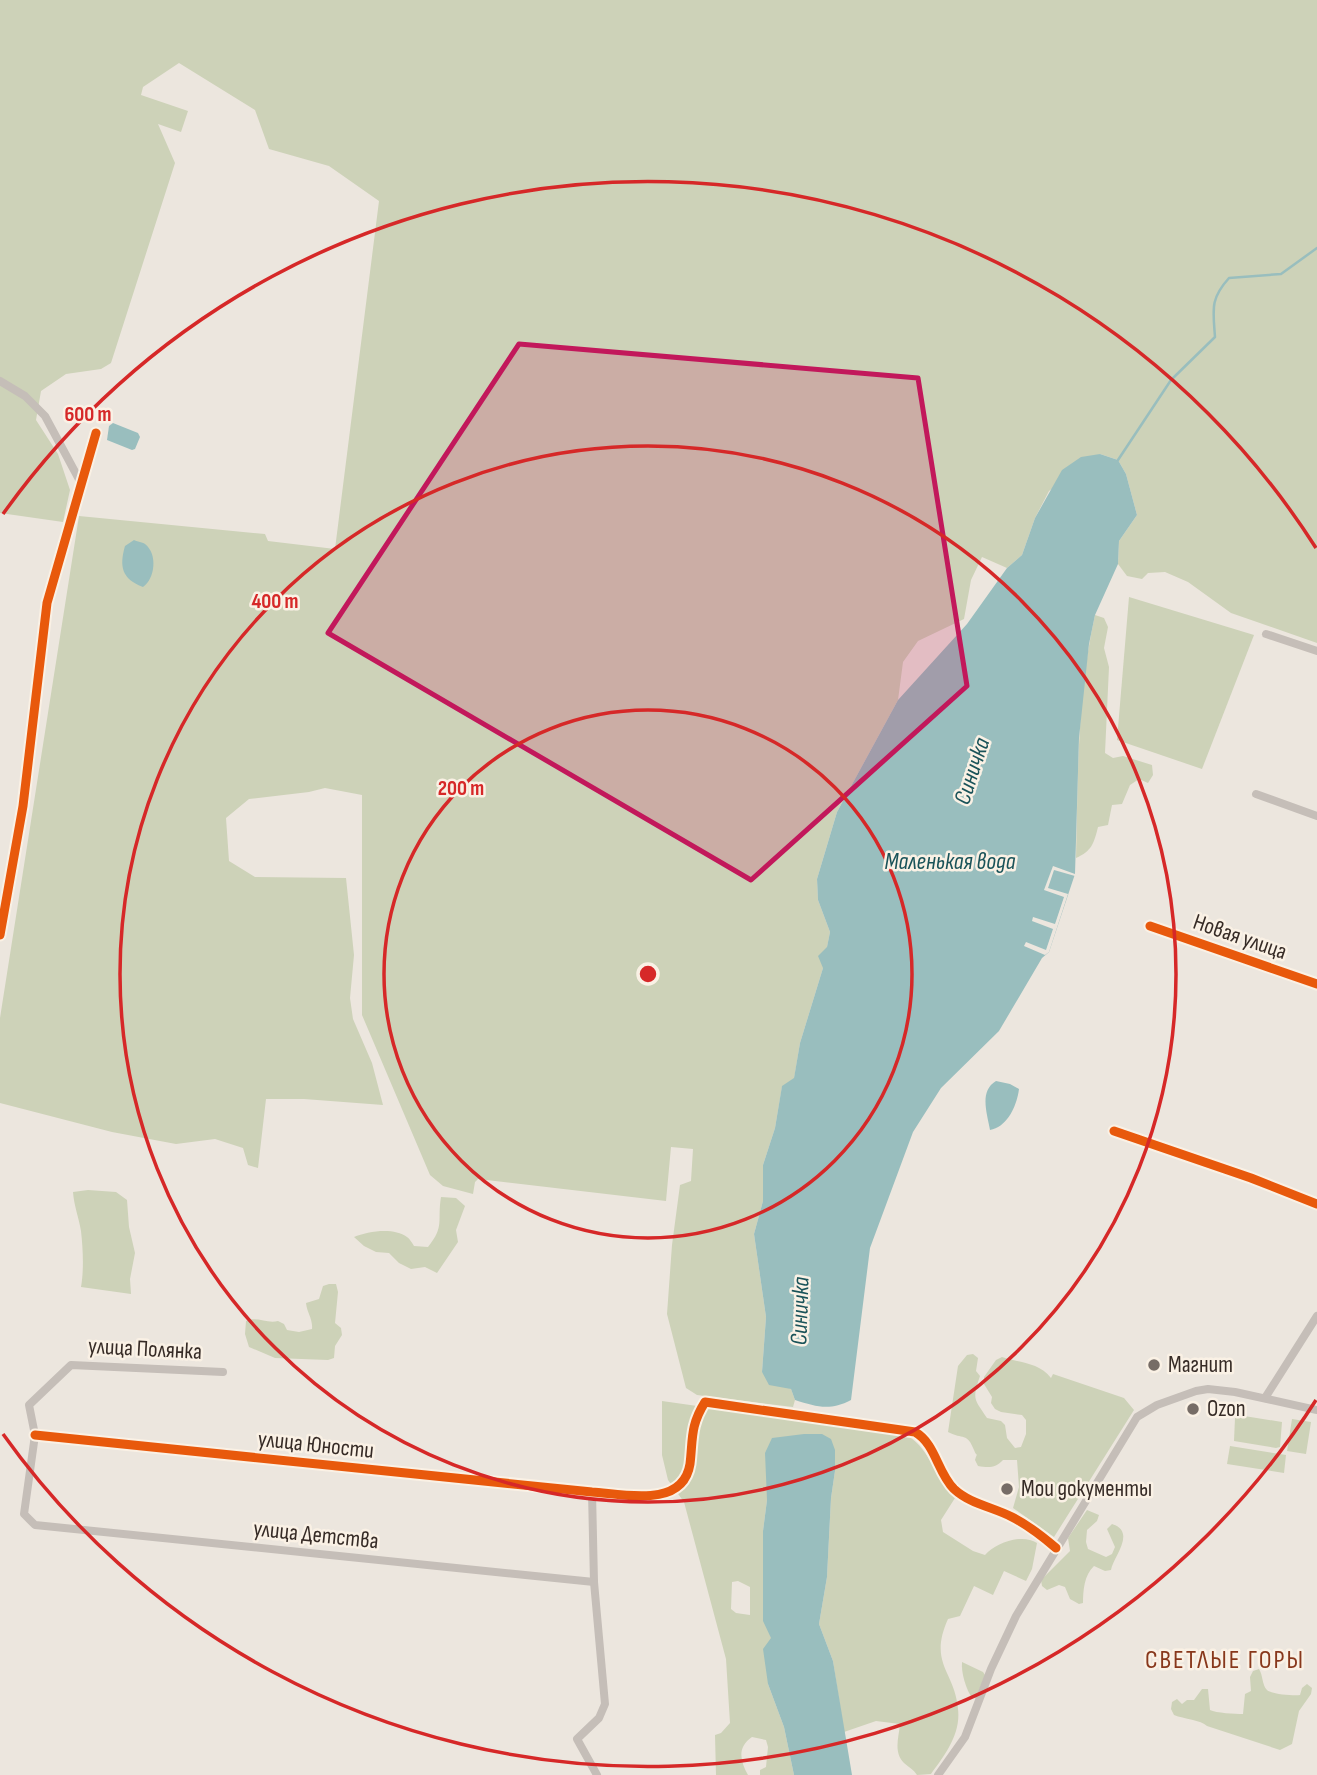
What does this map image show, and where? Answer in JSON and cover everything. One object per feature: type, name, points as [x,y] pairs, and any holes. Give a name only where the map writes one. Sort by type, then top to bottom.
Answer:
[{"type":"street","points":[[0,381],[25,396],[46,416],[81,484]]},
{"type":"street","points":[[0,936],[23,806],[47,603],[96,433]]},
{"type":"street","points":[[1266,634],[1317,651]]},
{"type":"street","points":[[1256,794],[1317,816]]},
{"type":"street","name":"Новая улица","points":[[1150,926],[1317,984]]},
{"type":"street","points":[[1114,1131],[1317,1203]]},
{"type":"street","points":[[1265,1398],[1317,1316]]},
{"type":"street","name":"улица Полянка","points":[[35,1435],[29,1405],[71,1365],[223,1372]]},
{"type":"street","points":[[938,1775],[965,1737],[991,1669],[1016,1616],[1128,1430],[1141,1414],[1198,1390],[1235,1392],[1317,1410]]},
{"type":"street","name":"улица Юности","points":[[35,1435],[592,1492],[657,1496],[676,1489],[690,1466],[693,1428],[705,1402],[915,1432],[929,1443],[945,1477],[955,1490],[969,1500],[1013,1517],[1035,1530],[1056,1548]]},
{"type":"street","name":"улица Детства","points":[[35,1435],[24,1514],[35,1525],[594,1582]]},
{"type":"street","points":[[592,1492],[594,1582],[605,1704],[599,1718],[577,1739],[597,1775]]},
{"type":"highlighted area","points":[[519,344],[918,378],[967,686],[751,880],[328,633]]},
{"type":"green space","points":[[0,0],[1317,0],[1317,643],[1231,613],[1188,582],[1165,572],[1148,573],[1142,579],[1127,576],[1118,564],[1119,541],[1137,515],[1126,474],[1118,460],[1100,454],[1049,491],[1035,518],[1022,555],[1007,568],[982,557],[971,580],[964,619],[918,641],[903,662],[898,700],[837,812],[817,879],[818,900],[830,932],[823,968],[800,1043],[794,1079],[782,1087],[775,1128],[763,1165],[763,1201],[754,1234],[766,1317],[762,1372],[791,1389],[795,1400],[793,1407],[697,1395],[686,1388],[667,1314],[680,1185],[691,1181],[693,1149],[671,1147],[666,1201],[478,1179],[473,1194],[443,1186],[430,1175],[362,1015],[362,795],[325,788],[249,799],[226,818],[229,861],[255,877],[346,878],[354,955],[350,998],[353,1019],[372,1063],[383,1105],[266,1099],[258,1168],[248,1165],[243,1148],[215,1139],[176,1144],[112,1132],[0,1103],[0,1018],[79,516],[265,534],[268,541],[335,549],[379,201],[329,166],[269,149],[255,110],[179,63],[143,87],[141,95],[188,111],[181,132],[158,124],[175,163],[111,363],[101,369],[66,374],[41,391],[36,420],[58,454],[70,490],[63,522],[0,513]]},
{"type":"green space","points":[[1129,597],[1254,635],[1202,769],[1117,740]]},
{"type":"green space","points":[[1095,615],[1104,618],[1108,627],[1104,648],[1109,667],[1105,753],[1113,758],[1123,756],[1152,765],[1153,775],[1148,783],[1139,779],[1130,785],[1122,804],[1112,805],[1108,825],[1098,827],[1092,846],[1076,858],[1082,706]]},
{"type":"green space","points":[[73,1192],[116,1192],[127,1200],[135,1253],[130,1279],[131,1294],[81,1287],[82,1238]]},
{"type":"green space","points":[[441,1197],[456,1198],[465,1206],[456,1230],[458,1242],[437,1273],[425,1267],[411,1269],[399,1263],[389,1253],[376,1252],[354,1237],[388,1231],[402,1234],[414,1246],[428,1247],[439,1228]]},
{"type":"green space","points":[[336,1284],[338,1292],[335,1323],[341,1328],[342,1335],[335,1346],[334,1358],[275,1358],[249,1347],[245,1334],[246,1321],[278,1321],[284,1324],[287,1330],[299,1332],[312,1329],[306,1303],[319,1299],[323,1286]]},
{"type":"green space","points":[[973,1354],[978,1358],[976,1371],[980,1376],[975,1395],[977,1402],[987,1418],[1001,1421],[1005,1425],[1007,1438],[1015,1448],[1021,1447],[1026,1434],[1026,1420],[1022,1415],[995,1409],[984,1384],[984,1377],[996,1360],[1002,1357],[1035,1366],[1051,1378],[1053,1374],[1124,1398],[1134,1410],[1054,1537],[1013,1508],[1019,1487],[1017,1460],[1003,1460],[992,1467],[978,1466],[975,1460],[977,1455],[969,1441],[948,1432],[958,1366],[967,1355]]},
{"type":"green space","points":[[662,1401],[908,1436],[922,1449],[955,1498],[941,1520],[943,1532],[973,1551],[985,1555],[996,1547],[1017,1539],[1037,1543],[1032,1569],[1026,1581],[1004,1571],[993,1595],[974,1586],[960,1616],[948,1619],[943,1634],[942,1657],[956,1696],[958,1718],[951,1744],[931,1774],[917,1775],[901,1759],[898,1744],[900,1724],[876,1721],[844,1732],[833,1661],[819,1624],[827,1577],[835,1450],[767,1500],[763,1531],[771,1638],[768,1684],[784,1727],[794,1775],[760,1775],[760,1770],[766,1767],[768,1747],[766,1740],[752,1737],[744,1745],[741,1755],[748,1775],[716,1775],[715,1735],[721,1733],[730,1723],[726,1659],[684,1502],[668,1480],[662,1455]],"holes":[[[738,1581],[750,1587],[750,1615],[736,1613],[731,1609],[732,1582]]]},
{"type":"green space","points":[[1238,1415],[1282,1422],[1280,1447],[1234,1441],[1235,1418]]},
{"type":"green space","points":[[1292,1419],[1311,1422],[1306,1454],[1287,1451]]},
{"type":"green space","points":[[1230,1446],[1286,1455],[1284,1473],[1227,1464]]},
{"type":"green space","points":[[1087,1510],[1099,1515],[1097,1521],[1087,1530],[1088,1549],[1106,1557],[1112,1554],[1115,1547],[1107,1529],[1112,1524],[1123,1533],[1123,1539],[1111,1570],[1105,1571],[1094,1566],[1088,1574],[1083,1603],[1079,1604],[1070,1599],[1065,1587],[1059,1585],[1047,1590],[1042,1586],[1041,1580],[1070,1551],[1068,1538]]},
{"type":"green space","points":[[962,1662],[985,1675],[976,1698],[972,1698],[966,1686]]},
{"type":"green space","points":[[1259,1669],[1269,1691],[1300,1695],[1307,1684],[1312,1688],[1299,1711],[1292,1744],[1280,1750],[1174,1715],[1171,1709],[1172,1702],[1177,1699],[1182,1704],[1187,1700],[1194,1700],[1202,1689],[1208,1689],[1210,1710],[1243,1714],[1245,1694],[1251,1691],[1250,1677],[1253,1671]]},
{"type":"water","points":[[113,423],[138,433],[140,437],[135,449],[107,440],[109,426]]},
{"type":"water","name":"Маленькая вода","points":[[1100,454],[1118,460],[1126,474],[1137,515],[1119,541],[1118,564],[1095,615],[1089,644],[1079,738],[1075,874],[1049,952],[1042,958],[999,1031],[941,1088],[913,1132],[870,1248],[851,1400],[836,1406],[823,1407],[795,1400],[791,1389],[769,1385],[762,1372],[766,1317],[754,1234],[763,1201],[763,1165],[775,1128],[782,1086],[794,1078],[800,1043],[823,968],[818,956],[827,947],[830,932],[818,900],[817,879],[837,812],[898,700],[967,624],[1007,568],[1022,555],[1035,518],[1062,470],[1081,457]]},
{"type":"water","points":[[134,540],[145,544],[152,554],[152,573],[143,587],[126,576],[123,566],[125,546]]},
{"type":"water","points":[[996,1081],[1019,1089],[1007,1120],[990,1130],[986,1096],[987,1090]]},
{"type":"water","points":[[822,1434],[831,1439],[835,1450],[827,1577],[819,1624],[833,1661],[852,1775],[794,1775],[784,1727],[768,1684],[763,1649],[771,1638],[763,1621],[763,1531],[767,1500],[765,1453],[772,1438]]},
{"type":"pier","points":[[1053,866],[1075,876],[1054,870],[1048,888],[1068,894],[1049,952],[1045,955],[1024,946],[1026,942],[1046,950],[1053,929],[1032,921],[1033,917],[1055,924],[1064,897],[1044,890]]},
{"type":"waterway","name":"Синичка","points":[[1118,460],[1171,380],[1215,337],[1214,305],[1229,278],[1281,274],[1317,248]]},
{"type":"cycle path","points":[[0,935],[23,806],[47,603],[96,433]]},
{"type":"cycle path","points":[[1150,926],[1317,984]]},
{"type":"cycle path","points":[[1114,1131],[1251,1178],[1317,1204]]},
{"type":"cycle path","points":[[35,1435],[650,1496],[676,1488],[685,1478],[690,1464],[694,1426],[705,1402],[915,1432],[928,1444],[954,1489],[967,1498],[1018,1520],[1056,1548]]},
{"type":"place","name":"Магнит","points":[[1154,1365]]},
{"type":"place","name":"Ozon","points":[[1193,1409]]},
{"type":"place","name":"Мои документы","points":[[1007,1489]]},
{"type":"district","name":"СВЕТЛЫЕ ГОРЫ","points":[[1225,1660]]}]
